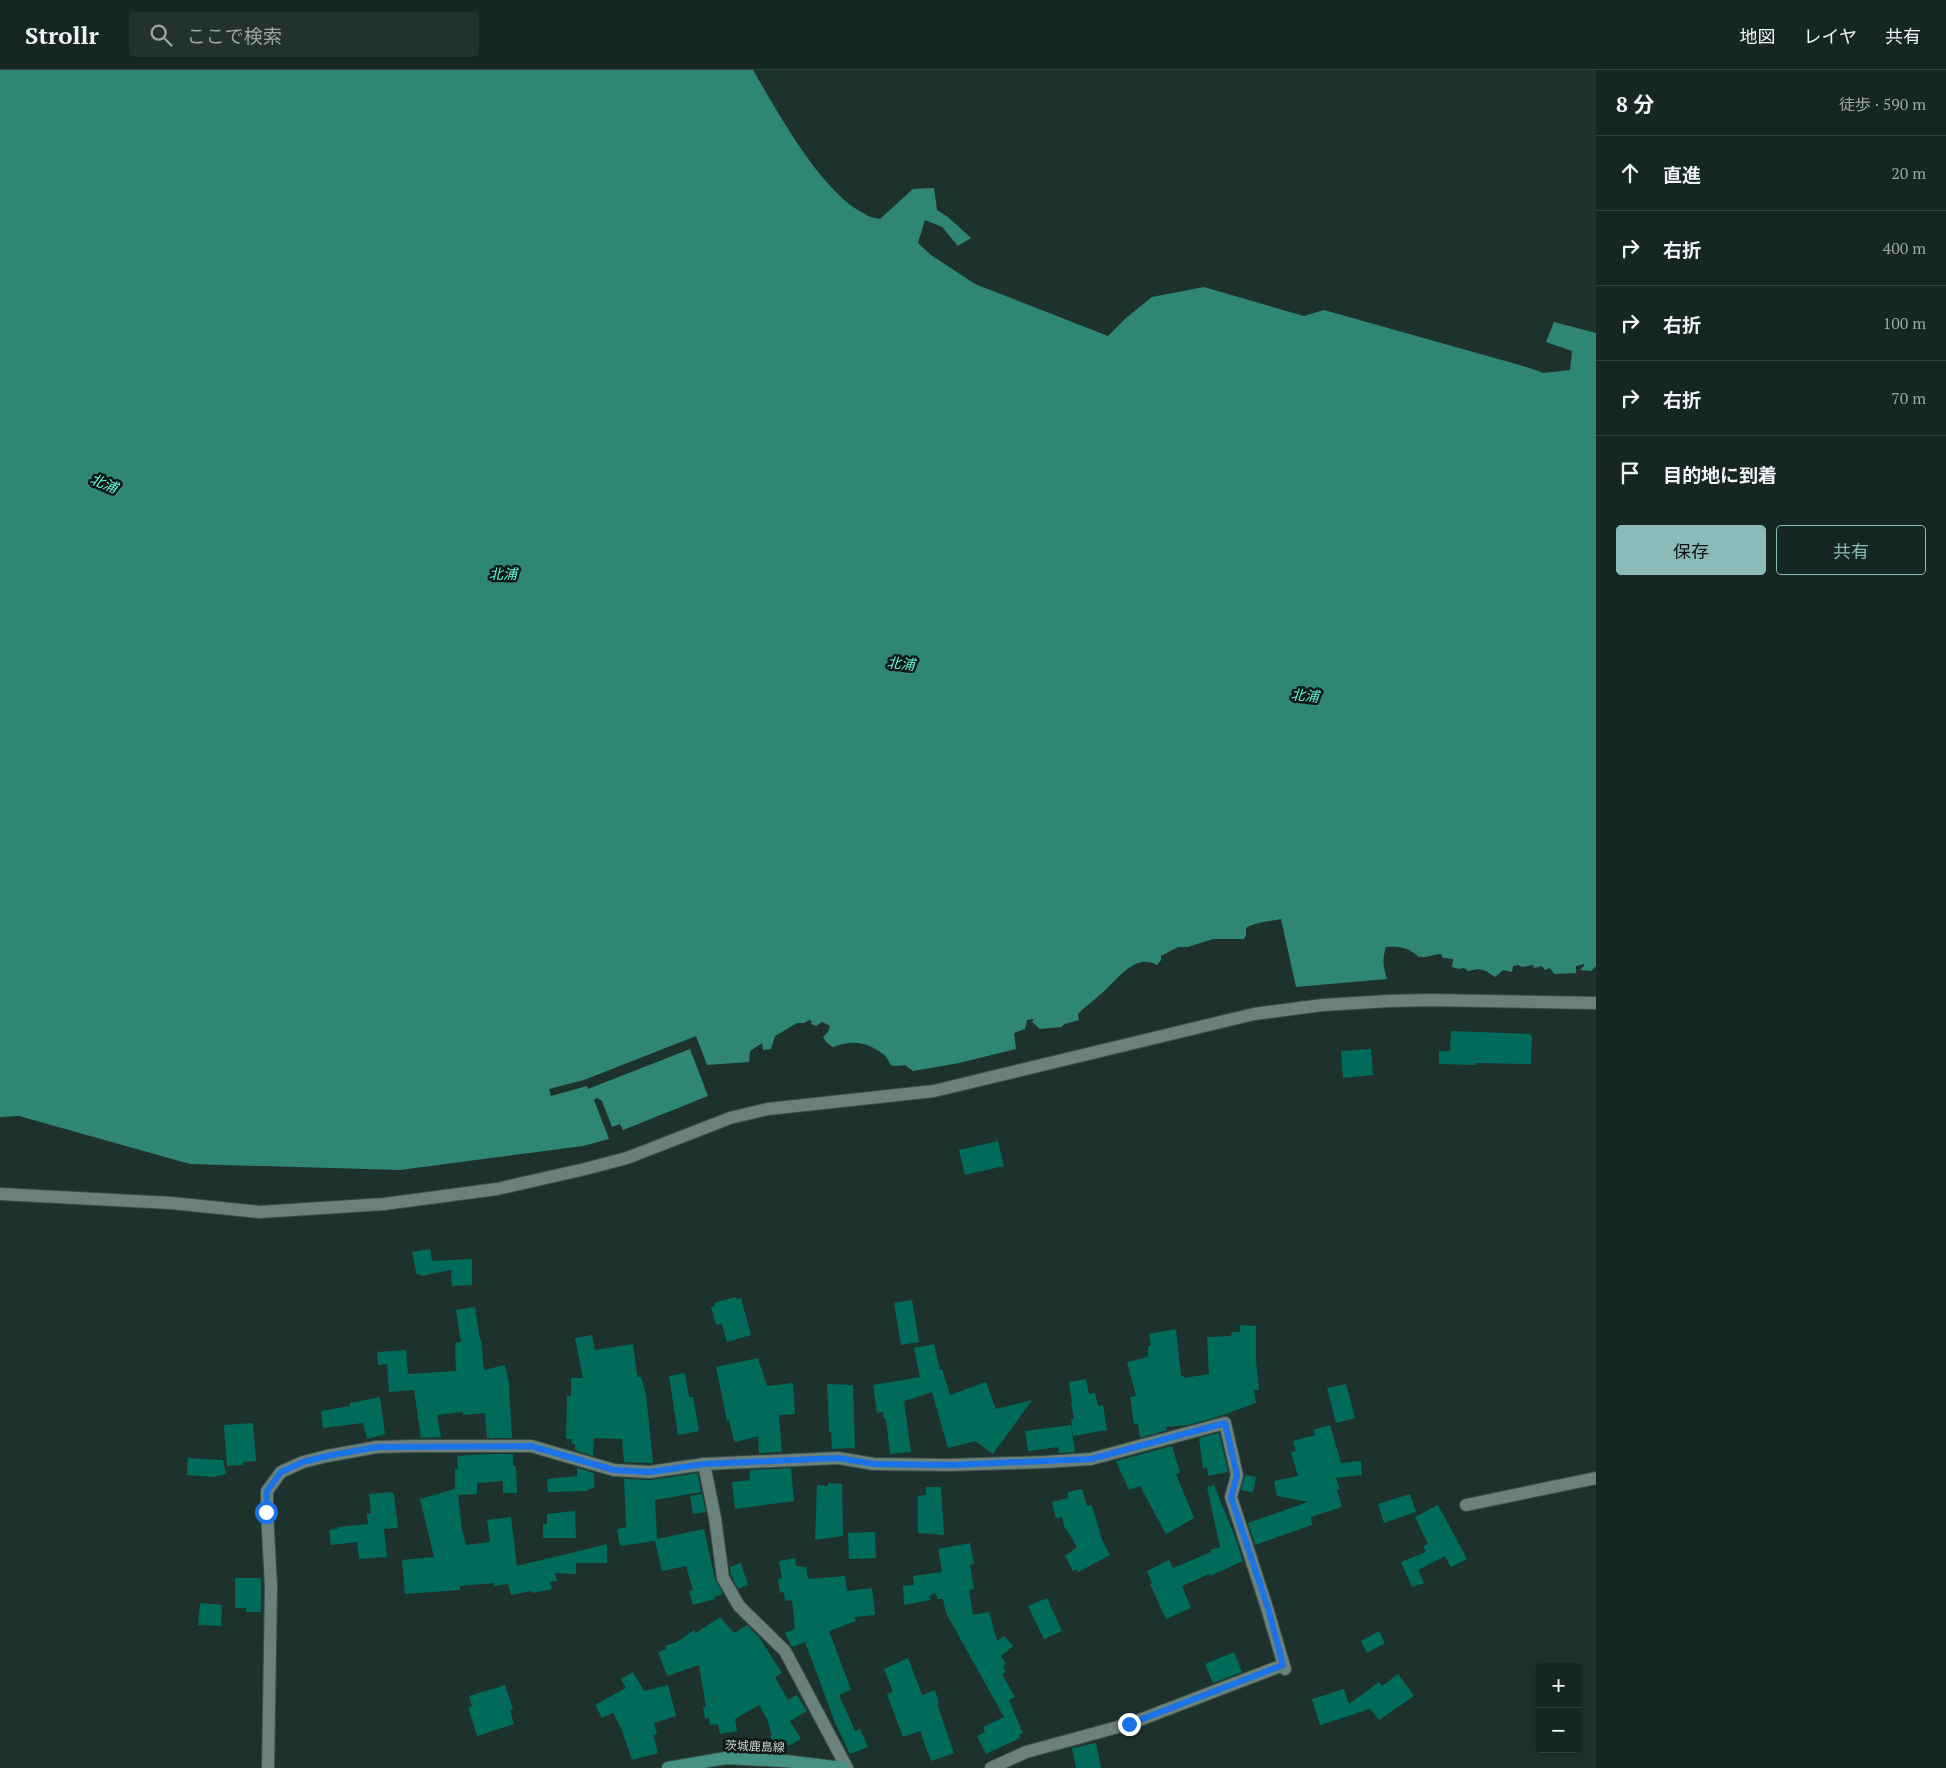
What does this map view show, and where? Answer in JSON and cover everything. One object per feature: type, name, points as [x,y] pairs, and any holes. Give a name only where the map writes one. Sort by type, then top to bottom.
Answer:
[{"type":"main road","name":"茨城鹿島線","points":[[668,1768],[726,1758],[785,1761],[843,1768]]},
{"type":"street","points":[[0,1194],[171,1203],[260,1212],[384,1204],[497,1189],[585,1169],[627,1158],[730,1118],[768,1108],[934,1091],[1254,1014],[1323,1005],[1389,1001],[1596,1003]]},
{"type":"street","points":[[268,1768],[271,1587],[266,1512],[267,1491],[281,1472],[303,1462],[377,1447],[531,1446],[614,1470],[650,1472],[704,1464],[838,1458],[874,1464],[950,1465],[1091,1459],[1225,1423],[1237,1475],[1231,1497],[1268,1608],[1284,1667],[1129,1724],[1026,1752],[991,1768]]},
{"type":"street","points":[[704,1464],[715,1518],[723,1578],[739,1606],[785,1651],[847,1768]]},
{"type":"street","points":[[1466,1505],[1596,1478]]},
{"type":"water","name":"北浦","points":[[0,70],[753,70],[802,150],[833,189],[849,204],[868,216],[880,219],[913,189],[934,188],[937,210],[948,217],[971,238],[958,246],[942,227],[925,220],[918,243],[931,255],[975,284],[1108,336],[1126,318],[1152,297],[1204,287],[1304,316],[1324,310],[1544,373],[1570,370],[1572,351],[1546,342],[1554,322],[1596,333],[1596,966],[1591,971],[1580,970],[1584,964],[1576,966],[1576,973],[1554,974],[1550,968],[1545,970],[1542,966],[1534,968],[1533,965],[1522,967],[1518,965],[1513,966],[1512,972],[1503,970],[1495,977],[1486,971],[1478,969],[1468,971],[1464,968],[1452,967],[1453,959],[1443,958],[1441,954],[1421,957],[1404,948],[1386,947],[1384,967],[1387,979],[1296,987],[1281,919],[1262,922],[1246,928],[1244,939],[1213,939],[1188,947],[1178,947],[1161,956],[1161,960],[1157,965],[1141,962],[1134,965],[1120,975],[1078,1014],[1079,1020],[1061,1027],[1040,1029],[1032,1022],[1034,1019],[1027,1020],[1025,1029],[1014,1033],[1016,1049],[959,1063],[913,1071],[905,1065],[894,1066],[890,1064],[883,1054],[865,1044],[846,1043],[833,1047],[823,1037],[828,1032],[830,1026],[822,1022],[816,1026],[811,1024],[812,1021],[809,1020],[804,1023],[797,1023],[775,1036],[771,1049],[763,1050],[762,1043],[750,1051],[749,1062],[707,1065],[696,1036],[584,1080],[549,1089],[551,1096],[587,1086],[588,1089],[690,1049],[708,1096],[623,1130],[620,1124],[612,1127],[602,1101],[597,1098],[594,1100],[609,1139],[583,1146],[400,1170],[190,1164],[19,1116],[0,1117]]},
{"type":"building","points":[[1451,1031],[1531,1034],[1531,1064],[1439,1064],[1439,1051],[1450,1051]]},
{"type":"building","points":[[1371,1049],[1373,1075],[1343,1078],[1341,1051]]},
{"type":"building","points":[[998,1141],[1004,1166],[965,1175],[959,1150]]},
{"type":"building","points":[[430,1249],[432,1261],[472,1259],[472,1285],[452,1286],[451,1270],[421,1276],[420,1274],[417,1275],[412,1252]]},
{"type":"building","points":[[736,1297],[737,1299],[741,1298],[751,1335],[727,1342],[722,1324],[716,1325],[711,1307],[715,1306],[714,1303]]},
{"type":"building","points":[[912,1300],[919,1342],[901,1345],[894,1303]]},
{"type":"building","points":[[475,1307],[484,1370],[505,1365],[510,1388],[512,1438],[487,1438],[485,1413],[463,1415],[463,1412],[437,1415],[441,1437],[421,1438],[414,1390],[389,1392],[387,1364],[378,1365],[377,1352],[406,1350],[408,1374],[456,1371],[455,1343],[461,1342],[456,1310]]},
{"type":"building","points":[[1240,1325],[1256,1326],[1256,1360],[1259,1390],[1254,1390],[1256,1403],[1188,1425],[1166,1427],[1167,1430],[1140,1438],[1138,1424],[1134,1424],[1130,1397],[1136,1396],[1127,1362],[1148,1357],[1148,1346],[1151,1346],[1149,1334],[1176,1329],[1181,1376],[1184,1376],[1184,1378],[1209,1374],[1207,1337],[1231,1336],[1232,1332],[1240,1332]]},
{"type":"building","points":[[592,1335],[595,1350],[633,1344],[637,1375],[641,1377],[646,1394],[653,1463],[624,1462],[622,1439],[594,1438],[593,1456],[575,1450],[575,1444],[572,1444],[572,1439],[566,1439],[567,1396],[571,1396],[571,1378],[583,1378],[575,1338]]},
{"type":"building","points":[[934,1344],[940,1370],[942,1369],[950,1395],[986,1382],[996,1409],[1032,1400],[993,1454],[975,1441],[948,1448],[932,1392],[904,1401],[911,1452],[890,1454],[886,1419],[884,1419],[883,1412],[877,1413],[873,1385],[920,1377],[914,1348]]},
{"type":"building","points":[[758,1358],[767,1386],[793,1383],[795,1414],[779,1415],[782,1452],[759,1453],[758,1436],[734,1441],[729,1420],[727,1421],[716,1367]]},
{"type":"building","points":[[685,1373],[689,1397],[693,1397],[699,1431],[678,1435],[669,1376]]},
{"type":"building","points":[[1086,1379],[1089,1394],[1095,1393],[1098,1406],[1103,1405],[1107,1430],[1073,1436],[1071,1419],[1074,1419],[1069,1382]]},
{"type":"building","points":[[827,1384],[853,1385],[855,1448],[832,1449],[831,1432],[829,1432]]},
{"type":"building","points":[[1346,1384],[1355,1418],[1336,1423],[1327,1388]]},
{"type":"building","points":[[380,1397],[385,1434],[367,1439],[363,1423],[323,1428],[321,1411],[350,1406],[350,1403]]},
{"type":"building","points":[[253,1423],[256,1461],[243,1462],[243,1465],[227,1466],[224,1425]]},
{"type":"building","points":[[1071,1425],[1075,1452],[1059,1453],[1058,1447],[1028,1451],[1025,1431]]},
{"type":"building","points":[[1330,1425],[1341,1463],[1361,1461],[1362,1475],[1336,1478],[1340,1489],[1337,1490],[1342,1507],[1311,1517],[1312,1525],[1255,1545],[1248,1523],[1308,1502],[1277,1496],[1274,1481],[1298,1476],[1291,1452],[1296,1451],[1293,1441],[1315,1435],[1313,1430]]},
{"type":"building","points":[[1219,1433],[1228,1472],[1208,1476],[1207,1468],[1203,1468],[1199,1438]]},
{"type":"building","points":[[1172,1446],[1180,1473],[1176,1474],[1194,1518],[1166,1534],[1140,1486],[1129,1490],[1116,1461]]},
{"type":"building","points":[[513,1454],[513,1466],[516,1466],[517,1493],[503,1493],[503,1481],[477,1483],[477,1494],[458,1495],[466,1545],[490,1542],[487,1520],[511,1517],[517,1566],[607,1544],[607,1563],[576,1563],[576,1574],[555,1573],[557,1581],[550,1582],[552,1589],[532,1593],[531,1591],[511,1595],[508,1584],[494,1586],[494,1583],[460,1586],[460,1590],[405,1594],[402,1560],[434,1557],[420,1499],[455,1489],[455,1469],[458,1469],[457,1456]]},
{"type":"building","points":[[188,1458],[223,1460],[226,1474],[213,1477],[187,1475]]},
{"type":"building","points":[[577,1468],[594,1473],[594,1488],[588,1489],[588,1491],[548,1492],[547,1479],[577,1476]]},
{"type":"building","points":[[791,1468],[794,1501],[735,1509],[732,1482],[750,1480],[750,1470]]},
{"type":"building","points":[[698,1473],[701,1492],[655,1500],[657,1539],[704,1529],[715,1579],[723,1594],[714,1597],[715,1599],[693,1605],[689,1591],[693,1590],[686,1566],[662,1571],[655,1541],[620,1546],[617,1529],[626,1527],[624,1479],[651,1480]]},
{"type":"building","points":[[1245,1475],[1256,1477],[1253,1492],[1241,1490]]},
{"type":"building","points":[[828,1483],[842,1484],[843,1536],[815,1540],[817,1485],[828,1486]]},
{"type":"building","points":[[1214,1485],[1243,1561],[1182,1586],[1191,1608],[1166,1619],[1150,1584],[1152,1584],[1147,1571],[1169,1560],[1173,1568],[1220,1547],[1207,1487]]},
{"type":"building","points":[[926,1487],[941,1487],[944,1535],[918,1533],[918,1496],[926,1495]]},
{"type":"building","points":[[1082,1489],[1087,1506],[1092,1505],[1102,1540],[1110,1555],[1078,1572],[1077,1569],[1073,1571],[1065,1556],[1077,1547],[1064,1526],[1062,1517],[1056,1518],[1052,1502],[1068,1498],[1068,1492]]},
{"type":"building","points":[[392,1492],[398,1528],[384,1529],[387,1557],[359,1559],[357,1542],[331,1545],[329,1530],[338,1529],[338,1527],[368,1524],[367,1514],[371,1513],[369,1494]]},
{"type":"building","points":[[702,1494],[706,1512],[693,1514],[690,1496]]},
{"type":"building","points":[[1410,1494],[1416,1512],[1384,1523],[1378,1504]]},
{"type":"building","points":[[1438,1505],[1467,1559],[1451,1567],[1445,1556],[1418,1570],[1424,1583],[1412,1587],[1401,1562],[1426,1552],[1423,1546],[1428,1544],[1415,1517]]},
{"type":"building","points":[[575,1511],[576,1538],[543,1538],[543,1524],[547,1524],[547,1514]]},
{"type":"building","points":[[875,1532],[876,1558],[849,1559],[848,1533]]},
{"type":"building","points":[[970,1543],[974,1564],[970,1565],[974,1589],[969,1590],[973,1615],[989,1612],[997,1641],[1004,1636],[1013,1646],[1001,1656],[1006,1664],[1003,1666],[1006,1672],[1002,1674],[1015,1697],[1009,1700],[1023,1733],[1019,1735],[1020,1738],[986,1754],[977,1736],[985,1732],[983,1727],[1004,1717],[946,1613],[943,1599],[938,1599],[935,1593],[929,1596],[931,1600],[904,1605],[903,1586],[914,1585],[913,1576],[942,1572],[938,1549]]},
{"type":"building","points":[[795,1558],[796,1566],[806,1567],[808,1579],[845,1576],[847,1591],[872,1588],[875,1615],[854,1617],[856,1621],[829,1631],[851,1690],[839,1695],[855,1731],[860,1729],[868,1747],[850,1754],[836,1725],[805,1642],[792,1647],[785,1633],[795,1629],[792,1600],[785,1601],[784,1592],[780,1593],[778,1579],[782,1578],[779,1561]]},
{"type":"building","points":[[741,1563],[748,1585],[738,1589],[731,1575],[730,1567]]},
{"type":"building","points":[[235,1578],[261,1578],[261,1612],[246,1612],[246,1608],[235,1608]]},
{"type":"building","points":[[1047,1598],[1062,1631],[1044,1639],[1028,1606]]},
{"type":"building","points":[[200,1603],[222,1605],[221,1626],[198,1625]]},
{"type":"building","points":[[720,1617],[734,1633],[747,1625],[759,1637],[782,1673],[775,1677],[788,1700],[797,1695],[807,1711],[790,1721],[801,1739],[788,1746],[786,1742],[777,1748],[770,1736],[772,1735],[767,1719],[759,1705],[735,1719],[737,1731],[720,1734],[718,1724],[710,1725],[709,1718],[705,1719],[703,1707],[706,1707],[699,1665],[667,1676],[658,1652],[666,1649],[665,1646],[677,1642],[694,1630],[696,1633]]},
{"type":"building","points":[[1379,1631],[1385,1643],[1367,1653],[1361,1641]]},
{"type":"building","points":[[1234,1652],[1242,1672],[1213,1683],[1205,1664]]},
{"type":"building","points":[[908,1658],[922,1695],[935,1690],[939,1703],[937,1704],[954,1753],[931,1761],[920,1731],[903,1737],[887,1694],[893,1692],[884,1669]]},
{"type":"building","points":[[633,1672],[644,1691],[668,1685],[676,1716],[654,1723],[657,1734],[653,1735],[658,1753],[632,1760],[621,1728],[613,1713],[602,1718],[595,1705],[626,1688],[621,1679]]},
{"type":"building","points":[[1398,1674],[1414,1696],[1379,1720],[1370,1709],[1320,1725],[1312,1699],[1344,1689],[1349,1704],[1379,1682],[1382,1686]]},
{"type":"building","points":[[505,1685],[513,1709],[510,1710],[514,1724],[477,1736],[468,1707],[472,1706],[469,1696]]},
{"type":"building","points":[[1096,1743],[1101,1768],[1076,1768],[1072,1748]]},
{"type":"route","points":[[266,1512],[267,1491],[281,1472],[303,1462],[377,1447],[531,1446],[614,1470],[650,1472],[704,1464],[838,1458],[874,1464],[950,1465],[1091,1459],[1225,1423],[1237,1475],[1231,1497],[1268,1608],[1283,1665],[1129,1724]]}]
